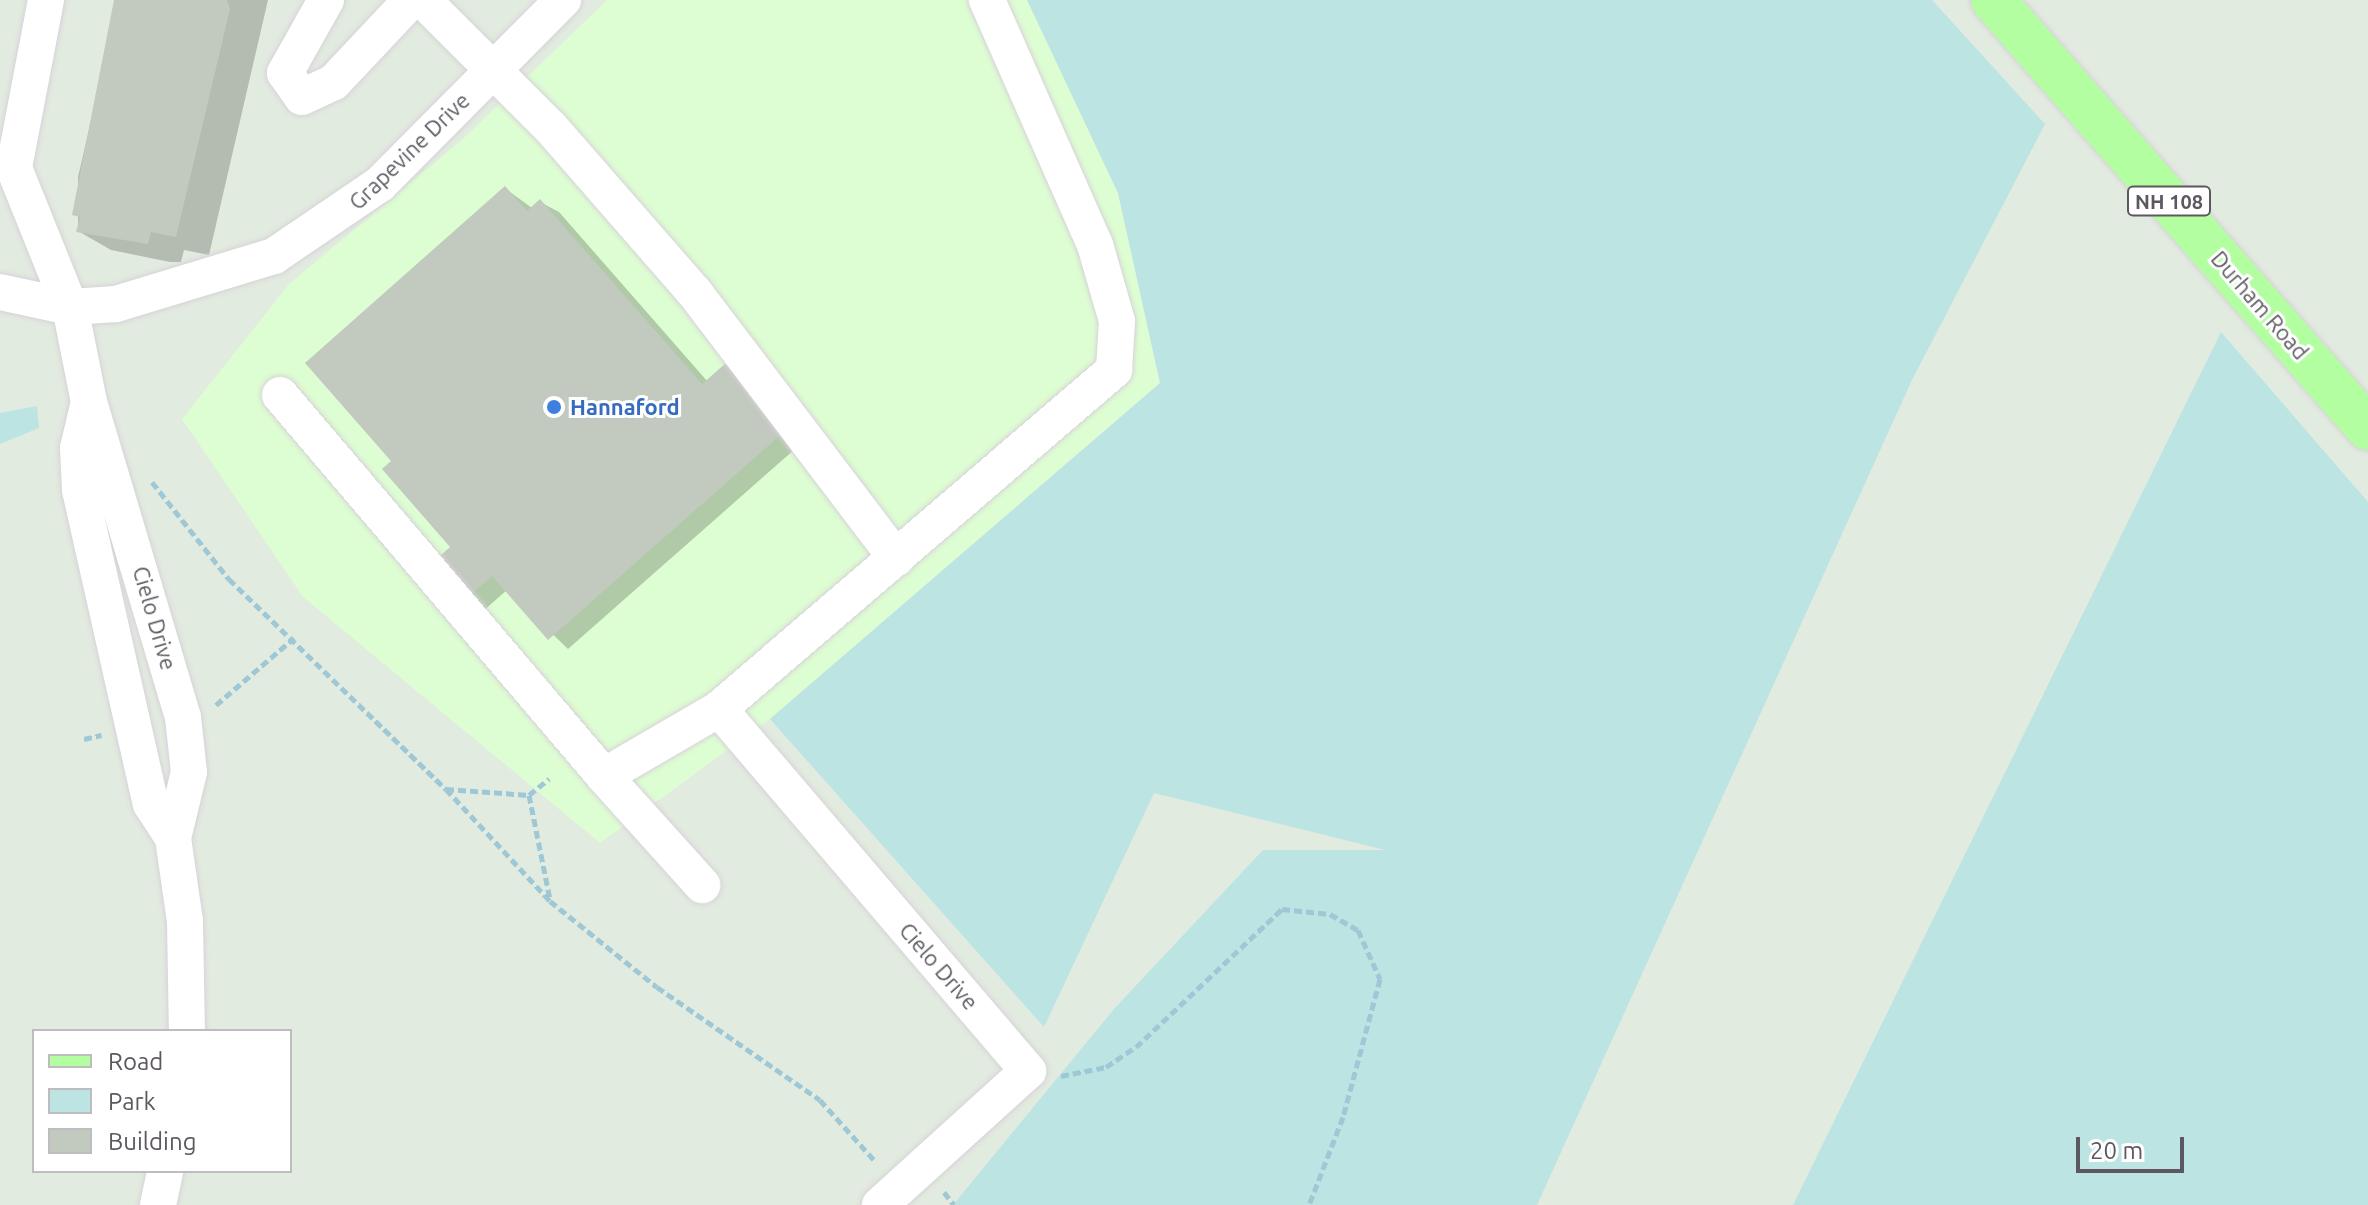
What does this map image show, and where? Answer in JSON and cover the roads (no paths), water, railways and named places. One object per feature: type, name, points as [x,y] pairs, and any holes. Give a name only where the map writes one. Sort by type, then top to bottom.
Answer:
[{"type":"main road","name":"Durham Road","points":[[1993,0],[2368,428]]},
{"type":"street","name":"Cielo Drive","points":[[46,0],[14,168],[70,307],[89,402],[183,717],[189,772],[173,838],[185,921],[187,1029]]},
{"type":"street","points":[[326,0],[285,73],[302,97],[334,82],[411,0]]},
{"type":"street","points":[[423,0],[495,68],[761,371],[896,558]]},
{"type":"street","name":"Grapevine Drive","points":[[0,292],[70,307],[116,304],[236,272],[318,233],[380,184],[563,0]]},
{"type":"street","points":[[604,776],[719,709],[1114,370],[1120,348],[1095,245],[987,0]]},
{"type":"street","points":[[280,395],[604,776],[702,885]]},
{"type":"street","name":"Cielo Drive","points":[[89,402],[78,448],[80,490],[151,804],[173,838]]},
{"type":"street","name":"Cielo Drive","points":[[719,709],[1028,1071],[880,1205]]},
{"type":"street","points":[[158,1205],[165,1173]]},
{"type":"place","name":"Hannaford","points":[[554,407]]}]
